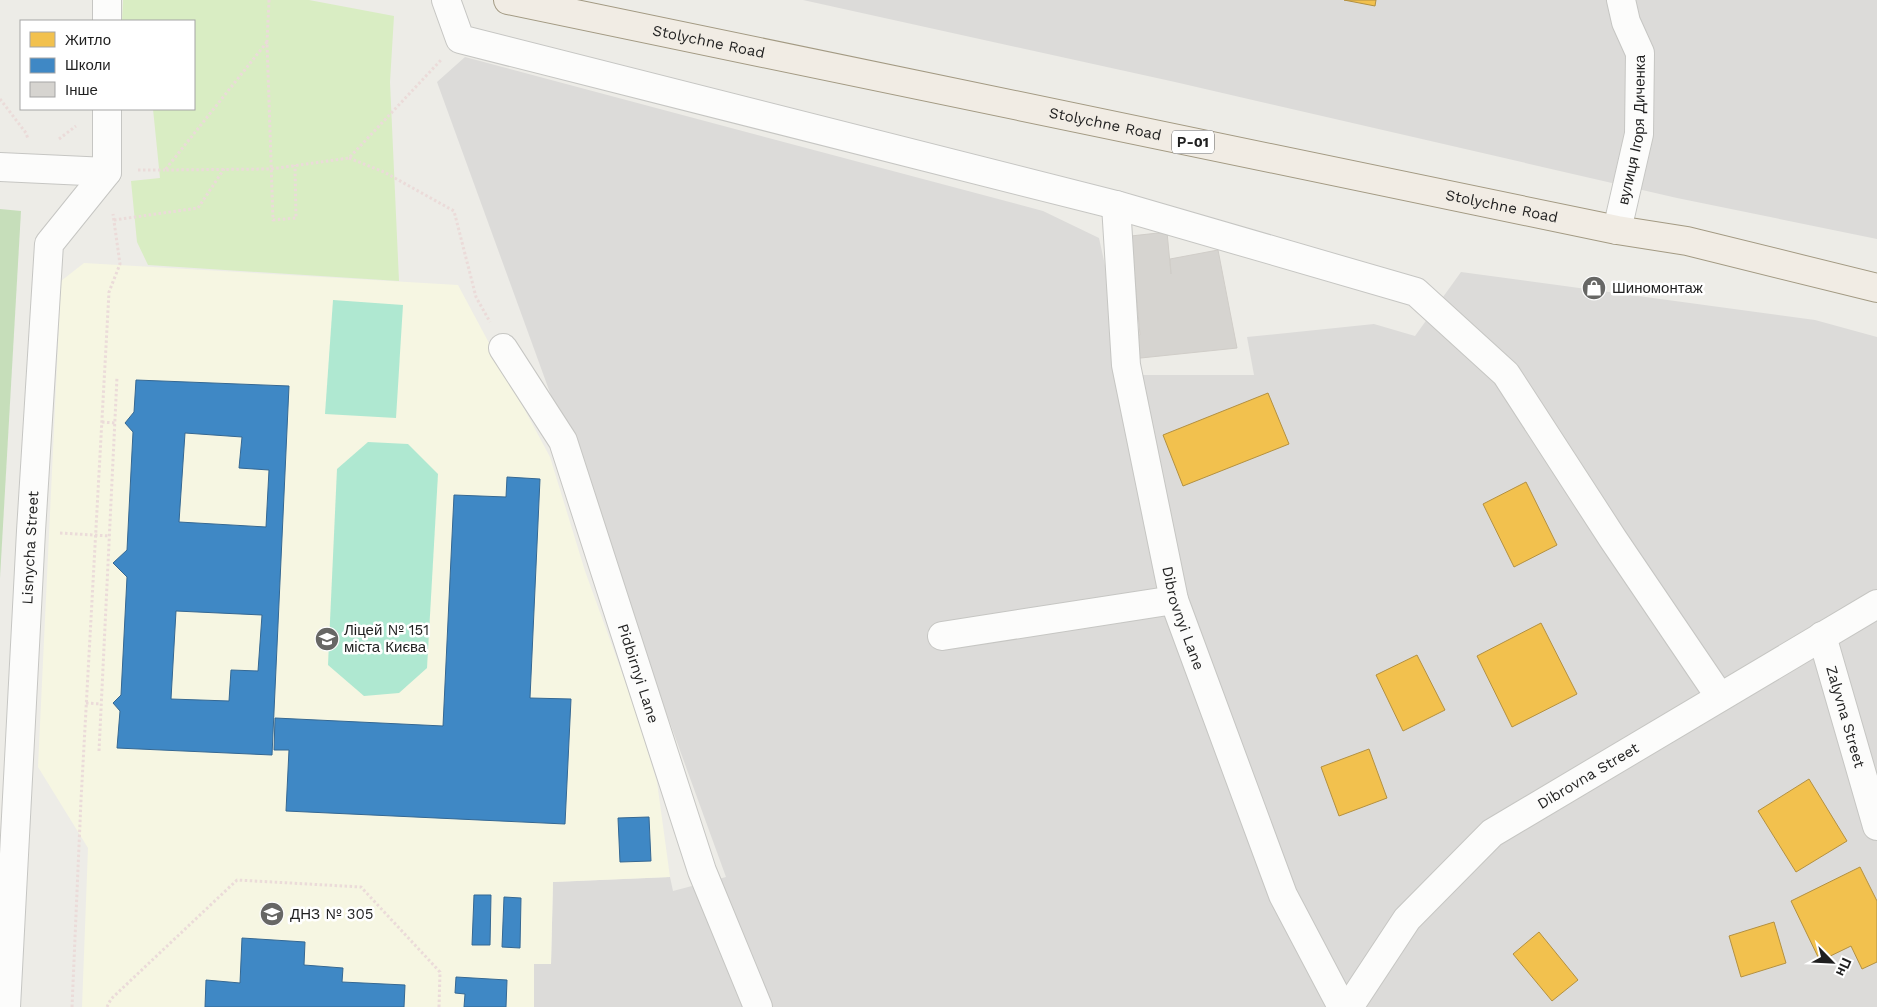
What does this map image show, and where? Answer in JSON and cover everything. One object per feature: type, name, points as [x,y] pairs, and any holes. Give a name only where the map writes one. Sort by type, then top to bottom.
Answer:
[{"type":"main road","name":"Stolychne Road","points":[[508,0],[1617,230],[1687,241],[1877,288]]},
{"type":"street","points":[[107,0],[107,20]]},
{"type":"street","points":[[446,0],[460,39],[1116,205],[1416,292],[1506,374],[1613,539],[1720,697]]},
{"type":"street","name":"вулиця Ігоря Диченка","points":[[1617,230],[1639,134],[1640,53],[1626,22],[1620,0]]},
{"type":"street","points":[[0,167],[107,172],[107,110]]},
{"type":"street","name":"Lisnycha Street","points":[[6,1007],[31,531],[49,244],[107,172]]},
{"type":"street","name":"Dibrovnyi Lane","points":[[1116,205],[1126,365],[1174,600],[1283,895],[1342,1007]]},
{"type":"street","name":"Pidbirnyi Lane","points":[[504,348],[563,441],[702,871],[758,1007]]},
{"type":"street","points":[[942,636],[1174,600]]},
{"type":"street","name":"Dibrovna Street","points":[[1349,1007],[1407,919],[1492,833],[1877,604]]},
{"type":"street","name":"Zalyvna Street","points":[[1822,636],[1877,826]]},
{"type":"path","points":[[268,0],[267,42],[273,220],[296,218],[295,165]]},
{"type":"path","points":[[349,158],[460,39]]},
{"type":"path","points":[[267,42],[165,170],[271,169],[349,158],[384,172],[454,212],[476,297],[504,348]]},
{"type":"path","points":[[0,99],[26,133],[35,169]]},
{"type":"path","points":[[114,220],[198,208],[224,169]]},
{"type":"path","points":[[72,1007],[86,703],[109,292],[120,264]]},
{"type":"path","points":[[99,751],[117,377]]},
{"type":"path","points":[[102,422],[115,423]]},
{"type":"path","points":[[31,531],[110,536]]},
{"type":"path","points":[[86,703],[102,704]]},
{"type":"path","points":[[107,1007],[111,999],[237,880],[361,887],[440,972],[439,1007]]},
{"type":"shaded area","points":[[803,0],[1877,0],[1877,239],[1677,198],[1175,82]]},
{"type":"shaded area","points":[[465,57],[1043,211],[1099,238],[1129,375],[1254,375],[1247,337],[1374,324],[1415,336],[1461,272],[1815,320],[1877,337],[1877,1007],[534,1007],[534,964],[551,964],[553,882],[670,877],[673,891],[726,877],[437,82]]},
{"type":"shaded area","name":"Ліцей № 151 міста Києва","points":[[84,263],[458,285],[550,457],[585,571],[634,706],[657,782],[670,877],[553,882],[551,964],[534,964],[534,1007],[82,1007],[88,848],[38,767],[61,281]]},
{"type":"green space","points":[[123,0],[309,0],[394,16],[390,82],[399,281],[148,265],[137,242],[131,181],[160,178],[153,110],[195,110],[195,20],[122,20]]},
{"type":"green space","points":[[0,209],[21,211],[0,578]]},
{"type":"green space","points":[[333,300],[403,305],[396,418],[325,414]]},
{"type":"green space","points":[[368,442],[408,444],[438,474],[427,668],[399,693],[364,696],[328,665],[337,469]]},
{"type":"building: Житло","points":[[1344,0],[1376,0],[1375,6]]},
{"type":"building: Житло","points":[[1268,393],[1289,444],[1183,486],[1163,435]]},
{"type":"building: Житло","points":[[1526,482],[1557,545],[1514,567],[1483,504]]},
{"type":"building: Житло","points":[[1541,623],[1577,694],[1512,727],[1477,656]]},
{"type":"building: Житло","points":[[1417,655],[1445,710],[1403,731],[1376,675]]},
{"type":"building: Житло","points":[[1369,749],[1387,798],[1339,816],[1321,767]]},
{"type":"building: Житло","points":[[1809,779],[1847,841],[1796,872],[1758,811]]},
{"type":"building: Житло","points":[[1860,867],[1877,901],[1877,962],[1862,969],[1851,946],[1820,961],[1791,901]]},
{"type":"building: Житло","points":[[1774,922],[1786,963],[1741,977],[1729,936]]},
{"type":"building: Житло","points":[[1539,932],[1578,980],[1552,1001],[1513,954]]},
{"type":"building: Школи","points":[[136,380],[289,386],[272,755],[117,748],[120,711],[113,703],[121,695],[127,577],[113,563],[127,550],[133,432],[125,423],[134,412]],"holes":[[[185,433],[242,437],[239,468],[269,470],[266,527],[179,522]],[[176,611],[262,615],[258,671],[231,670],[229,701],[171,699]]]},
{"type":"building: Школи","points":[[507,477],[540,479],[530,698],[571,699],[565,824],[286,811],[289,750],[274,750],[275,718],[443,726],[454,495],[506,497]]},
{"type":"building: Школи","points":[[649,817],[651,861],[620,862],[618,818]]},
{"type":"building: Школи","points":[[474,895],[491,895],[490,945],[472,945]]},
{"type":"building: Школи","points":[[504,897],[521,898],[520,948],[502,947]]},
{"type":"building: Школи","points":[[242,938],[305,942],[304,965],[343,968],[342,982],[405,985],[404,1007],[205,1007],[206,980],[240,983]]},
{"type":"building: Школи","points":[[456,977],[507,980],[506,1007],[464,1007],[465,994],[455,993]]},
{"type":"building: Інше","points":[[1167,232],[1171,274],[1170,259],[1218,250],[1237,348],[1131,359],[1129,336],[1140,335],[1131,236]]},
{"type":"place","name":"Шиномонтаж","points":[[1594,288]]},
{"type":"place","name":"Ліцей № 151 міста Києва","points":[[327,639]]},
{"type":"place","name":"ДНЗ № 305","points":[[272,914]]}]
